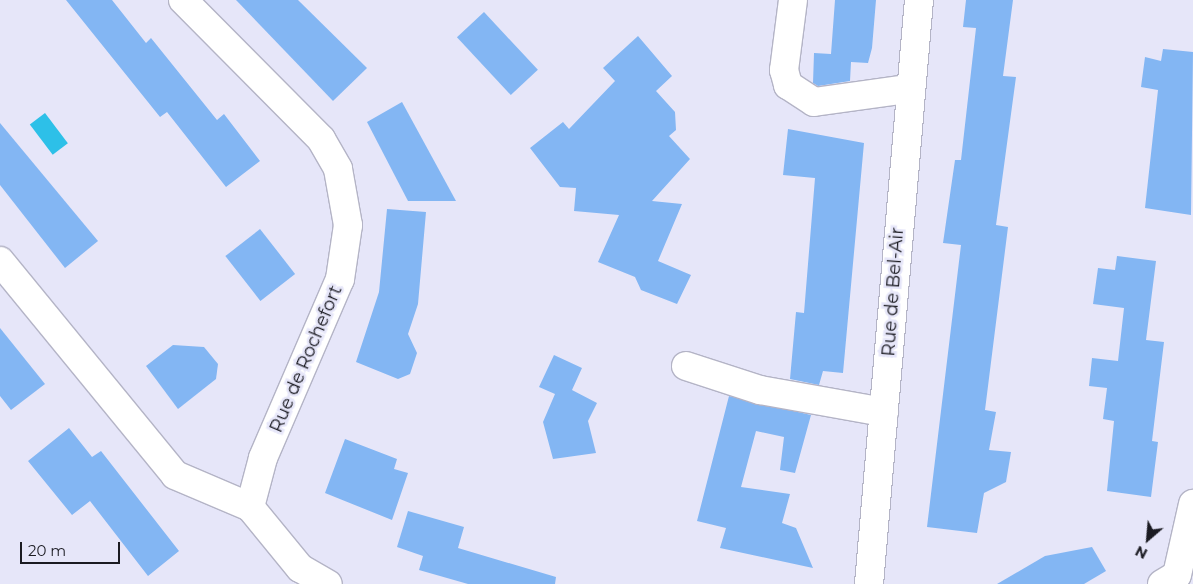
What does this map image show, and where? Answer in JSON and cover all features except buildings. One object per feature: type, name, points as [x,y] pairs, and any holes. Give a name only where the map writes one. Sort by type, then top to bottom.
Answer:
[{"type":"street","name":"Rue de Rochefort","points":[[183,0],[321,139],[338,169],[348,225],[340,279],[263,458],[250,507]]},
{"type":"street","points":[[793,0],[784,70],[788,85],[814,102],[908,89]]},
{"type":"street","name":"Rue de Bel-Air","points":[[869,584],[908,89],[919,0]]},
{"type":"street","points":[[0,261],[175,474],[250,507],[300,568],[328,584]]},
{"type":"street","points":[[686,366],[760,390],[884,412]]},
{"type":"street","points":[[1162,584],[1177,575],[1193,504]]},
{"type":"water","points":[[45,113],[68,143],[53,155],[30,124]]}]
